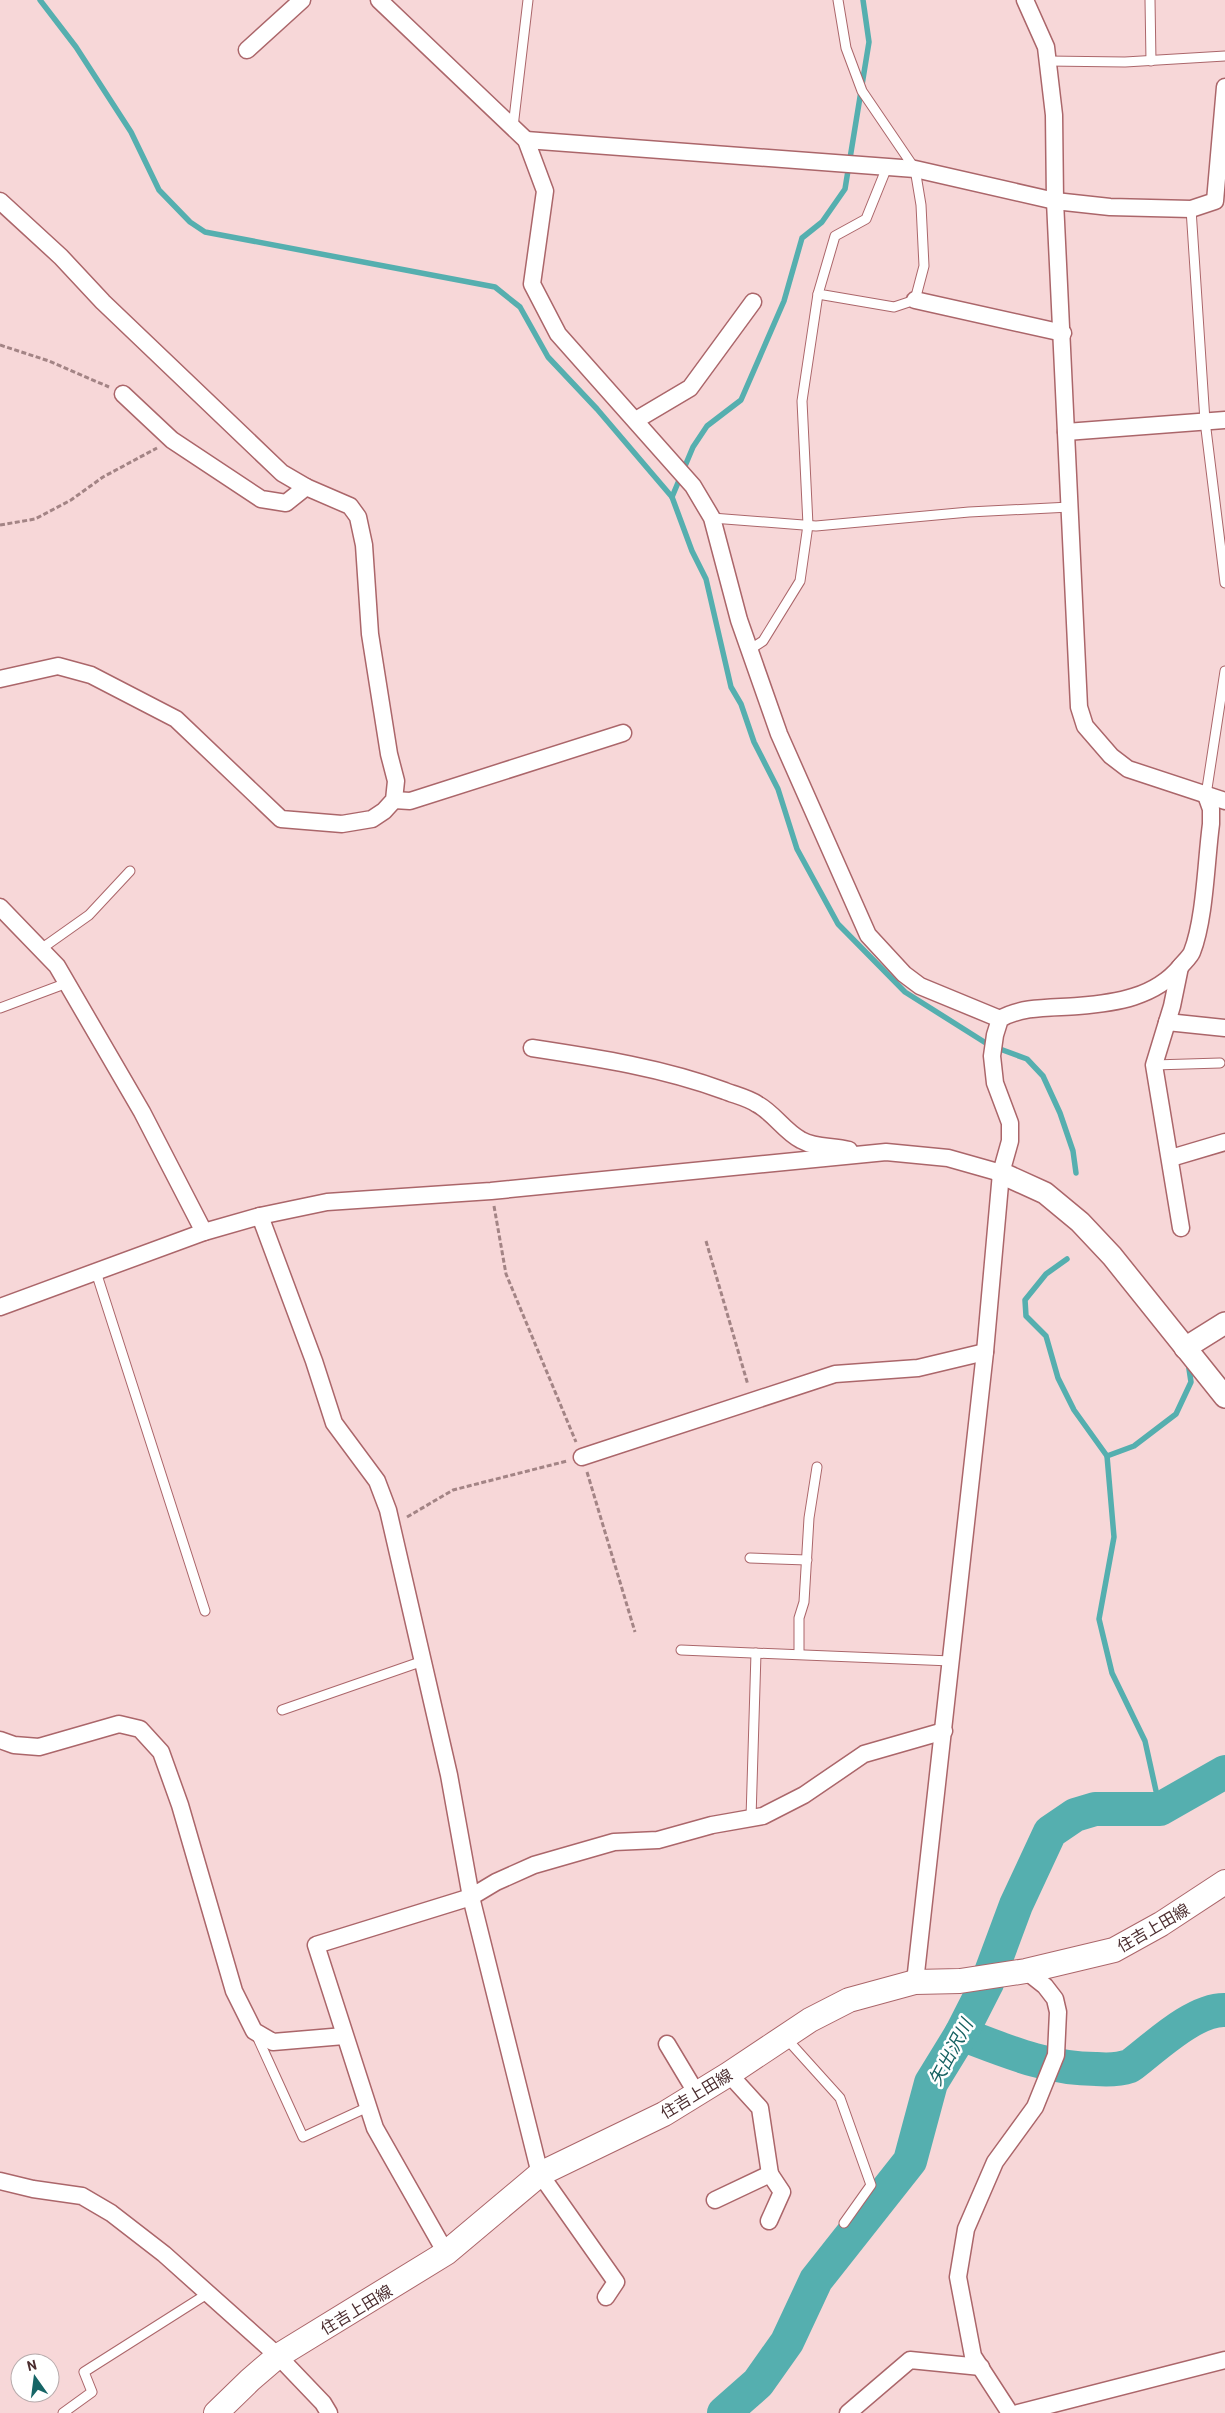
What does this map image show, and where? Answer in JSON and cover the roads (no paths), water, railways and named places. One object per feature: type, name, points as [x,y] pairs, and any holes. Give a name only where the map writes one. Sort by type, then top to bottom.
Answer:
[{"type":"main road","name":"住吉上田線","points":[[216,2413],[278,2356],[446,2253],[540,2174],[664,2114],[729,2074],[810,2020],[850,2000],[915,1982],[960,1980],[1016,1973],[1114,1950],[1161,1924],[1225,1882]]},
{"type":"street","points":[[247,50],[283,6],[302,0]]},
{"type":"street","points":[[379,0],[526,140],[545,191],[532,284],[558,334],[693,486],[712,518],[739,620],[779,734],[868,935],[898,968],[920,986],[1000,1019]]},
{"type":"street","points":[[1025,0],[1046,47],[1054,115],[1055,201],[1063,333],[1079,707],[1085,726],[1111,756],[1128,769],[1225,801]]},
{"type":"street","points":[[526,140],[916,169],[1055,201],[1110,207],[1192,209],[1220,202],[1225,87]]},
{"type":"street","points":[[0,201],[61,257],[103,302],[282,473],[306,487],[350,506],[358,517],[364,545],[370,634],[389,754],[396,781],[394,800],[384,811],[372,819],[342,824],[281,819],[176,718],[91,675],[58,666],[0,679]]},
{"type":"street","points":[[915,300],[1063,333]]},
{"type":"street","points":[[636,420],[690,388],[753,302]]},
{"type":"street","points":[[123,394],[172,440],[260,499],[286,503],[306,487]]},
{"type":"street","points":[[1066,432],[1225,420]]},
{"type":"street","points":[[394,800],[410,801],[623,733]]},
{"type":"street","points":[[915,1982],[985,1352],[1001,1173],[1010,1141],[1010,1124],[995,1083],[992,1056],[995,1035],[1000,1019],[1012,1012],[1096,1004],[1136,997],[1159,986],[1180,967],[1191,953],[1198,929],[1211,824],[1210,809],[1206,795]]},
{"type":"street","points":[[0,907],[57,966],[142,1112],[204,1232]]},
{"type":"street","points":[[1180,967],[1167,1022],[1154,1065],[1171,1158],[1181,1228]]},
{"type":"street","points":[[1167,1022],[1225,1028]]},
{"type":"street","points":[[532,1048],[629,1063],[709,1085],[758,1104],[784,1129],[801,1140],[818,1147],[838,1147],[850,1150],[853,1156]]},
{"type":"street","points":[[1171,1158],[1225,1142]]},
{"type":"street","points":[[0,1307],[204,1232],[260,1216],[327,1202],[491,1191],[886,1152],[948,1158],[1001,1173],[1045,1193],[1080,1222],[1112,1256],[1225,1397]]},
{"type":"street","points":[[260,1216],[314,1361],[334,1423],[377,1481],[392,1526],[449,1775],[471,1897],[540,2174],[616,2282],[606,2297]]},
{"type":"street","points":[[1185,1348],[1225,1323]]},
{"type":"street","points":[[582,1457],[835,1374],[918,1368],[985,1352]]},
{"type":"street","points":[[0,1740],[14,1745],[39,1747],[119,1724],[140,1729],[161,1752],[180,1805],[234,1991],[254,2031],[273,2042],[344,2036]]},
{"type":"street","points":[[446,2253],[375,2128],[316,1945],[471,1897],[534,1865],[614,1842],[658,1840],[712,1825],[763,1816],[804,1795],[864,1754],[944,1730]]},
{"type":"street","points":[[1010,2413],[973,2356],[958,2277],[966,2229],[995,2162],[1035,2107],[1053,2062],[1058,2012],[1055,1999],[1045,1986],[1016,1973]]},
{"type":"street","points":[[667,2044],[697,2094]]},
{"type":"street","points":[[729,2074],[760,2108],[770,2174],[782,2192],[769,2221]]},
{"type":"street","points":[[715,2200],[770,2174]]},
{"type":"street","points":[[0,2181],[34,2189],[82,2196],[111,2213],[164,2254],[278,2356],[323,2403],[329,2413]]},
{"type":"street","points":[[848,2413],[910,2360],[981,2367]]},
{"type":"street","points":[[1018,2413],[1225,2360]]},
{"type":"lane","points":[[513,127],[528,0]]},
{"type":"lane","points":[[818,294],[894,306],[915,300],[924,266],[921,205],[916,169],[862,91],[846,48],[838,0]]},
{"type":"lane","points":[[1150,0],[1151,61]]},
{"type":"lane","points":[[1047,61],[1151,61],[1225,56]]},
{"type":"lane","points":[[749,650],[763,641],[800,581],[808,525],[802,402],[818,294],[835,236],[866,219],[887,167]]},
{"type":"lane","points":[[1192,209],[1205,421],[1225,583]]},
{"type":"lane","points":[[712,518],[808,525],[969,512],[1070,507]]},
{"type":"lane","points":[[1206,795],[1225,671]]},
{"type":"lane","points":[[42,949],[89,915],[130,871]]},
{"type":"lane","points":[[0,1008],[67,983]]},
{"type":"lane","points":[[1154,1065],[1220,1063]]},
{"type":"lane","points":[[96,1272],[205,1611]]},
{"type":"lane","points":[[799,1654],[799,1618],[804,1602],[809,1518],[818,1467]]},
{"type":"lane","points":[[750,1558],[807,1560]]},
{"type":"lane","points":[[681,1650],[951,1661]]},
{"type":"lane","points":[[751,1818],[756,1653]]},
{"type":"lane","points":[[282,1710],[423,1661]]},
{"type":"lane","points":[[254,2031],[303,2137],[368,2108]]},
{"type":"lane","points":[[785,2036],[840,2098],[869,2178],[871,2185],[844,2223]]},
{"type":"lane","points":[[63,2413],[92,2392],[84,2372],[207,2294]]},
{"type":"waterway","points":[[40,0],[76,47],[131,132],[159,190],[190,222],[205,232],[495,287],[520,307],[548,357],[597,409],[672,497],[692,551],[706,579],[731,687],[741,704],[754,742],[778,789],[797,849],[838,924],[905,992],[989,1045],[1027,1059],[1043,1076],[1060,1113],[1073,1151],[1076,1173]]},
{"type":"waterway","points":[[672,497],[693,447],[707,426],[741,400],[784,301],[802,238],[822,222],[845,189],[869,42],[863,0]]},
{"type":"waterway","points":[[1067,1259],[1046,1274],[1025,1300],[1026,1316],[1046,1336],[1058,1378],[1074,1410],[1107,1456],[1114,1537],[1099,1619],[1112,1673],[1145,1741],[1160,1809]]},
{"type":"waterway","points":[[1107,1456],[1134,1446],[1176,1414],[1191,1382],[1188,1362]]},
{"type":"waterway","name":"矢出沢川","points":[[724,2413],[758,2383],[787,2342],[816,2280],[910,2161],[931,2083],[961,2034],[987,1983],[1016,1905],[1050,1832],[1075,1815],[1095,1809],[1160,1809],[1225,1772]]},
{"type":"waterway","points":[[961,2034],[1027,2058],[1061,2066],[1105,2070],[1130,2066],[1162,2040],[1188,2023],[1213,2011],[1225,2010]]}]
